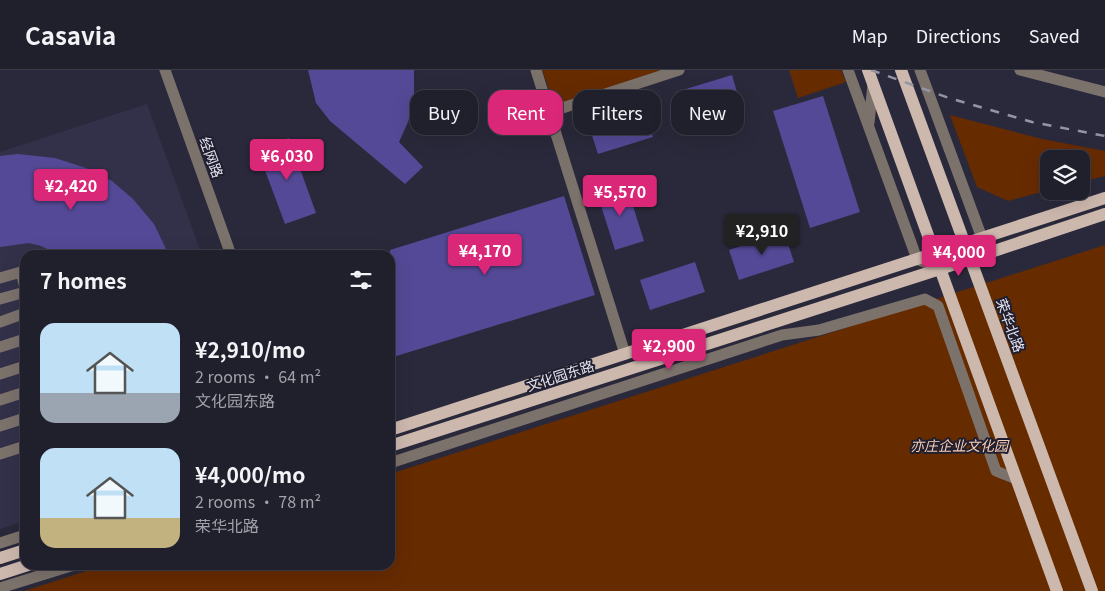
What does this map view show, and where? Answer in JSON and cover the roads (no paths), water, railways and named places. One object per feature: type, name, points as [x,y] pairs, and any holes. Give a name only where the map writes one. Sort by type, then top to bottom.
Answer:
[{"type":"main road","name":"荣华北路","points":[[901,70],[1092,591]]},
{"type":"main road","points":[[871,76],[1057,591]]},
{"type":"main road","name":"文化园东路","points":[[395,428],[1105,198]]},
{"type":"main road","name":"文化园东路","points":[[395,444],[1105,214]]},
{"type":"main road","points":[[0,558],[20,552]]},
{"type":"main road","points":[[0,574],[20,568]]},
{"type":"street","name":"经网路","points":[[165,70],[229,250]]},
{"type":"street","points":[[536,70],[543,90]]},
{"type":"street","points":[[563,108],[679,70]]},
{"type":"street","points":[[848,70],[917,259],[940,269]]},
{"type":"street","points":[[920,70],[982,238],[970,258]]},
{"type":"street","points":[[1020,70],[1105,92]]},
{"type":"street","points":[[869,127],[871,76]]},
{"type":"street","points":[[557,135],[625,354]]},
{"type":"street","points":[[0,278],[20,272]]},
{"type":"street","points":[[0,299],[20,292]]},
{"type":"street","points":[[725,338],[782,335],[819,330],[925,299],[936,304],[996,471],[1016,478]]},
{"type":"street","points":[[0,322],[20,316]]},
{"type":"street","points":[[395,461],[782,335]]},
{"type":"street","points":[[0,347],[20,341]]},
{"type":"street","points":[[0,374],[20,368]]},
{"type":"street","points":[[0,400],[20,394]]},
{"type":"street","points":[[0,426],[20,420]]},
{"type":"street","points":[[0,454],[20,448]]},
{"type":"street","points":[[0,544],[20,538]]},
{"type":"street","points":[[0,588],[58,570]]},
{"type":"railway","points":[[871,70],[949,98],[1032,122],[1105,136]]},
{"type":"park label","name":"亦庄企业文化园","points":[[959,445]]}]
